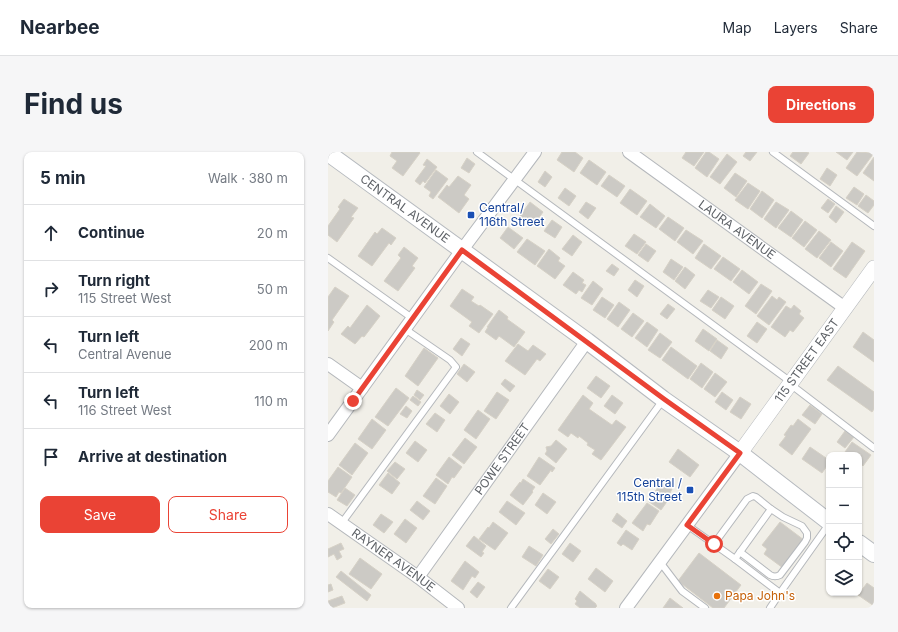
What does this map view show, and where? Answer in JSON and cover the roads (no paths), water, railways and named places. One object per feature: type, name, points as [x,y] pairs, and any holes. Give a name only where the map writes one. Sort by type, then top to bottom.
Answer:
[{"type":"main road","name":"CENTRAL AVENUE","points":[[328,153],[740,453],[826,521]]},
{"type":"main road","points":[[862,545],[874,554]]},
{"type":"street","points":[[328,435],[412,318],[535,152]]},
{"type":"street","name":"LAURA AVENUE","points":[[629,152],[845,308]]},
{"type":"street","name":"115 STREET EAST","points":[[740,453],[874,268]]},
{"type":"street","name":"POWE STREET","points":[[418,577],[587,341]]},
{"type":"street","points":[[328,364],[362,388]]},
{"type":"street","points":[[626,608],[740,453]]},
{"type":"street","name":"RAYNER AVENUE","points":[[328,514],[418,577],[458,608]]},
{"type":"lane","points":[[478,152],[791,383],[874,448]]},
{"type":"lane","points":[[773,152],[874,226]]},
{"type":"lane","points":[[328,258],[412,318]]},
{"type":"lane","points":[[342,524],[456,367],[450,360],[405,329]]},
{"type":"lane","points":[[511,608],[664,399]]},
{"type":"lane","points":[[714,544],[747,499],[752,496],[756,497],[783,517],[802,526],[807,533],[805,542],[777,577],[770,575],[740,552]]},
{"type":"lane","points":[[735,559],[772,509]]},
{"type":"lane","points":[[770,608],[828,524]]},
{"type":"lane","points":[[687,525],[780,593]]},
{"type":"lane","points":[[660,562],[682,591],[704,608]]},
{"type":"place","name":"Central/ 116th Street","points":[[471,215]]},
{"type":"place","name":"Central / 115th Street","points":[[690,490]]},
{"type":"place","name":"Papa John's","points":[[717,596]]}]
